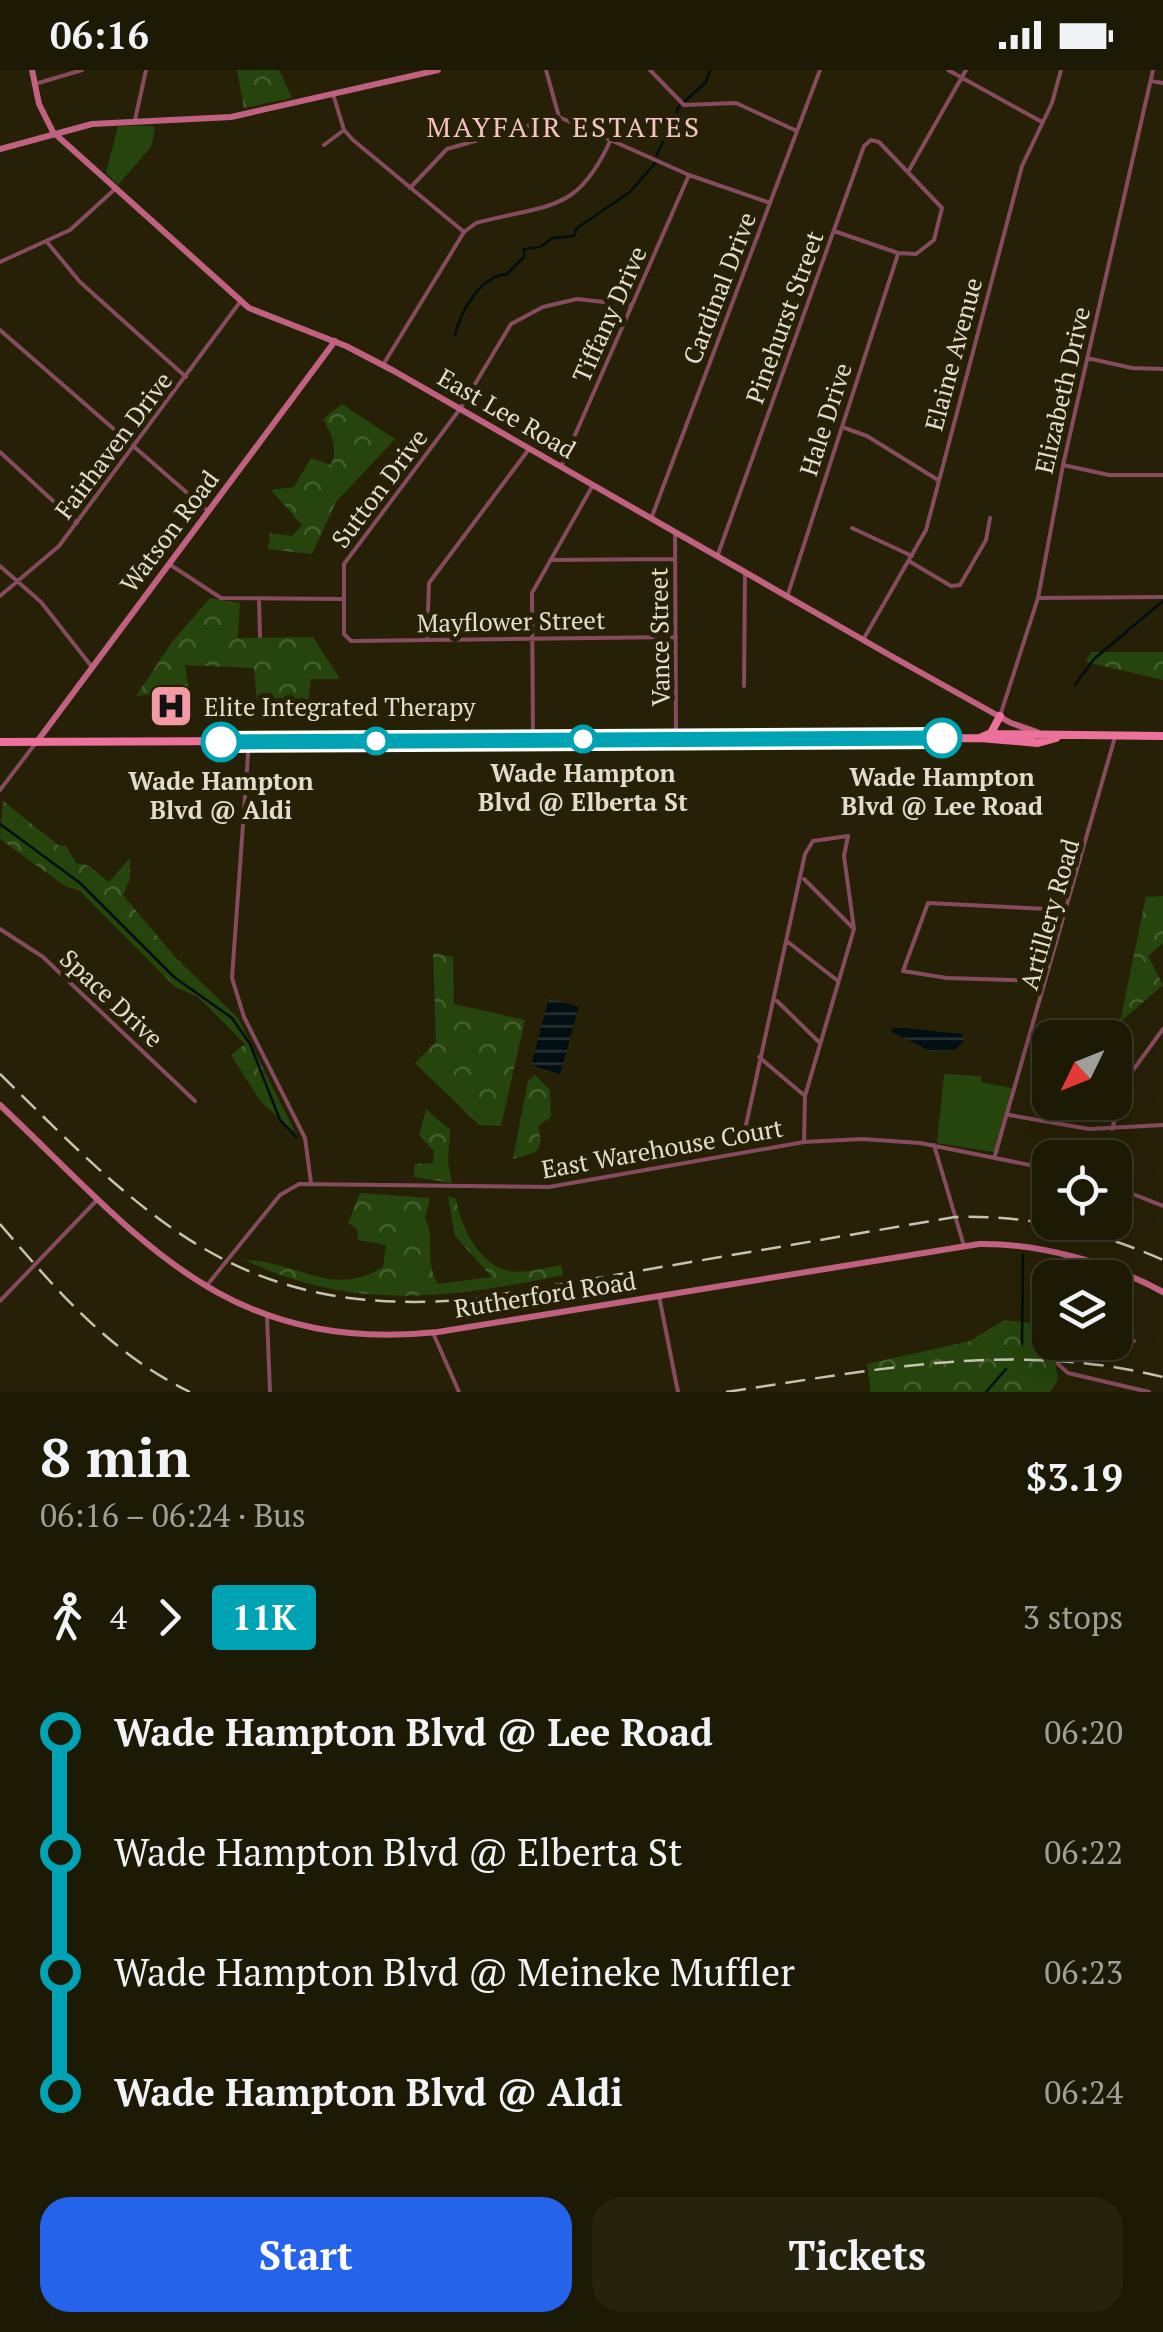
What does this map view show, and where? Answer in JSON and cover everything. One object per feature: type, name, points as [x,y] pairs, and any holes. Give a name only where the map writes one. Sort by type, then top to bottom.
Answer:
[{"type":"main road","points":[[984,736],[997,728],[1000,716]]},
{"type":"main road","points":[[1007,738],[1042,734],[1056,738]]},
{"type":"main road","points":[[0,742],[1163,736]]},
{"type":"street","name":"East Lee Road","points":[[32,70],[53,132],[240,302],[272,320],[335,342],[383,366],[1000,716],[1042,734]]},
{"type":"street","points":[[35,84],[82,70]]},
{"type":"street","points":[[0,150],[53,132],[135,120],[216,120],[438,70]]},
{"type":"street","points":[[546,70],[559,117]]},
{"type":"street","points":[[650,70],[686,106],[736,103],[798,132]]},
{"type":"street","name":"Cardinal Drive","points":[[651,519],[820,70]]},
{"type":"street","points":[[948,70],[1042,122]]},
{"type":"street","points":[[834,231],[898,253],[913,255],[926,249],[942,217],[938,200],[908,172],[966,70]]},
{"type":"street","name":"Elaine Avenue","points":[[864,640],[926,530],[1022,166],[1062,70]]},
{"type":"street","name":"Elizabeth Drive","points":[[1000,716],[1038,598],[1062,465],[1154,70]]},
{"type":"street","points":[[135,120],[143,71]]},
{"type":"street","points":[[1151,81],[1163,83]]},
{"type":"street","points":[[333,94],[344,130],[464,232]]},
{"type":"street","points":[[410,188],[447,150],[559,117],[689,175],[770,202]]},
{"type":"street","points":[[324,145],[344,130]]},
{"type":"street","points":[[383,366],[464,232],[476,223],[575,195],[594,176],[612,138]]},
{"type":"street","name":"Pinehurst Street","points":[[717,557],[867,142],[879,142],[908,172]]},
{"type":"street","name":"Tiffany Drive","points":[[561,468],[689,175]]},
{"type":"street","points":[[0,262],[80,223],[115,189]]},
{"type":"street","points":[[47,242],[80,282],[186,377]]},
{"type":"street","name":"Hale Drive","points":[[787,596],[898,253]]},
{"type":"street","name":"Sutton Drive","points":[[346,640],[343,598],[347,559],[460,409],[518,319],[577,299],[631,305]]},
{"type":"street","name":"Fairhaven Drive","points":[[0,596],[50,556],[77,523],[240,302]]},
{"type":"street","points":[[0,330],[208,511]]},
{"type":"street","name":"Watson Road","points":[[35,744],[335,342]]},
{"type":"street","points":[[1087,358],[1132,368],[1163,369]]},
{"type":"street","points":[[841,427],[868,436],[938,480]]},
{"type":"street","points":[[427,640],[426,591],[431,579],[529,449]]},
{"type":"street","points":[[0,452],[77,523]]},
{"type":"street","points":[[1062,465],[1109,474],[1163,475]]},
{"type":"street","points":[[533,740],[532,593],[593,486]]},
{"type":"street","points":[[852,528],[911,558],[951,586],[960,585],[986,540],[990,518]]},
{"type":"street","name":"Vance Street","points":[[675,533],[676,740]]},
{"type":"street","points":[[550,560],[675,559]]},
{"type":"street","points":[[169,564],[214,596],[343,598]]},
{"type":"street","points":[[0,566],[47,608],[92,667]]},
{"type":"street","points":[[744,686],[745,573]]},
{"type":"street","points":[[1038,598],[1163,597]]},
{"type":"street","points":[[259,599],[260,636]]},
{"type":"street","name":"Mayflower Street","points":[[346,640],[676,638]]},
{"type":"street","points":[[1000,716],[1007,738]]},
{"type":"street","name":"Artillery Road","points":[[995,1157],[1115,737]]},
{"type":"street","points":[[205,1288],[283,1192],[311,1183],[301,1127],[244,1018],[232,978],[249,741]]},
{"type":"street","points":[[0,790],[35,744]]},
{"type":"street","points":[[746,1125],[803,878],[805,854],[813,841],[848,836],[844,856],[854,929],[806,1096],[804,1142]]},
{"type":"street","points":[[803,878],[854,929]]},
{"type":"street","points":[[1048,981],[946,978],[903,970],[928,903],[1068,910]]},
{"type":"street","name":"Space Drive","points":[[0,929],[43,958],[195,1100]]},
{"type":"street","points":[[788,942],[838,981]]},
{"type":"street","points":[[775,999],[820,1043]]},
{"type":"street","points":[[1112,1129],[1128,1077],[1163,1030]]},
{"type":"street","points":[[759,1057],[806,1096]]},
{"type":"street","name":"Rutherford Road","points":[[0,1105],[158,1256],[205,1288],[268,1316],[353,1334],[433,1332],[964,1246],[1021,1246],[1074,1260]]},
{"type":"street","points":[[1008,1115],[1064,1127],[1162,1127]]},
{"type":"street","name":"East Warehouse Court","points":[[311,1183],[548,1187],[804,1142],[875,1139],[934,1145],[1032,1165]]},
{"type":"street","points":[[934,1145],[964,1246]]},
{"type":"street","points":[[1132,1194],[1163,1206]]},
{"type":"street","points":[[0,1301],[98,1200]]},
{"type":"street","name":"Rutherford Road","points":[[1132,1281],[1163,1292]]},
{"type":"street","points":[[659,1296],[678,1392]]},
{"type":"street","points":[[268,1316],[270,1392]]},
{"type":"street","points":[[433,1332],[459,1392]]},
{"type":"street","points":[[1058,1360],[1068,1373],[1149,1392]]},
{"type":"green space","points":[[237,70],[279,70],[292,98],[244,108]]},
{"type":"green space","points":[[118,126],[155,129],[151,147],[118,185],[106,173]]},
{"type":"green space","points":[[342,404],[395,439],[336,502],[312,554],[268,549],[270,533],[292,536],[302,525],[271,490],[294,487],[311,458],[331,465],[333,442],[323,419]]},
{"type":"green space","points":[[210,598],[240,603],[238,638],[313,637],[340,679],[311,679],[308,702],[257,701],[254,668],[185,665],[189,691],[136,696],[172,642]]},
{"type":"green space","points":[[1091,652],[1163,652],[1163,680],[1086,662]]},
{"type":"green space","points":[[3,801],[58,845],[66,846],[76,863],[87,865],[109,882],[130,858],[130,879],[123,895],[175,957],[238,1018],[295,1132],[261,1102],[231,1055],[245,1044],[198,997],[175,987],[80,891],[65,886],[0,839]]},
{"type":"green space","points":[[1163,896],[1163,943],[1148,956],[1163,985],[1120,1020],[1146,897]]},
{"type":"green space","points":[[433,953],[453,957],[454,1004],[525,1020],[501,1126],[479,1125],[415,1063],[436,1042]]},
{"type":"green space","points":[[944,1074],[981,1076],[981,1082],[1012,1088],[999,1153],[937,1143]]},
{"type":"green space","points":[[535,1075],[550,1090],[551,1117],[538,1126],[541,1141],[536,1152],[513,1159],[528,1081]]},
{"type":"green space","points":[[426,1109],[450,1130],[448,1162],[452,1183],[414,1177],[415,1164],[433,1163],[434,1151],[419,1135]]},
{"type":"green space","points":[[360,1193],[430,1198],[425,1218],[438,1284],[492,1277],[455,1236],[448,1196],[456,1199],[461,1220],[478,1251],[495,1266],[518,1272],[561,1265],[563,1275],[482,1290],[403,1296],[324,1288],[245,1260],[347,1280],[383,1267],[386,1245],[358,1240],[357,1229],[348,1223]]},
{"type":"green space","points":[[1004,1320],[1032,1323],[1032,1360],[1055,1360],[1058,1380],[1050,1392],[871,1392],[867,1364],[970,1341]]},
{"type":"shaded area","points":[[549,999],[579,1007],[560,1074],[531,1065]]},
{"type":"shaded area","points":[[895,1027],[962,1034],[964,1041],[955,1050],[930,1051],[890,1031]]},
{"type":"waterway","points":[[684,102],[706,82],[710,70]]},
{"type":"waterway","points":[[657,155],[679,106]]},
{"type":"waterway","points":[[455,335],[474,296],[489,281],[507,274],[524,257],[524,249],[540,247],[553,238],[574,236],[577,228],[630,192],[656,162]]},
{"type":"waterway","points":[[1075,685],[1094,659],[1163,601]]},
{"type":"waterway","points":[[0,824],[80,883],[174,977],[232,1018],[250,1044],[280,1120],[296,1137]]},
{"type":"waterway","points":[[1022,1344],[1023,1255]]},
{"type":"waterway","points":[[986,1392],[1006,1369]]},
{"type":"railway","points":[[0,1074],[106,1176],[157,1217],[208,1251],[263,1277],[324,1294],[394,1302],[474,1299],[955,1217],[1062,1226],[1163,1260]]},
{"type":"railway","points":[[0,1224],[86,1318],[135,1359],[190,1392]]},
{"type":"railway","points":[[726,1392],[891,1368],[998,1360],[1107,1366],[1163,1377]]},
{"type":"bus line","name":"11K","points":[[221,742],[942,738]]},
{"type":"place","name":"Elite Integrated Therapy","points":[[171,706]]},
{"type":"place","name":"Wade Hampton Blvd @ Lee Road","points":[[942,738]]},
{"type":"place","name":"Wade Hampton Blvd @ Elberta St","points":[[583,739]]},
{"type":"place","name":"Wade Hampton Blvd @ Aldi","points":[[221,742]]},
{"type":"district","name":"MAYFAIR ESTATES","points":[[564,126]]}]
